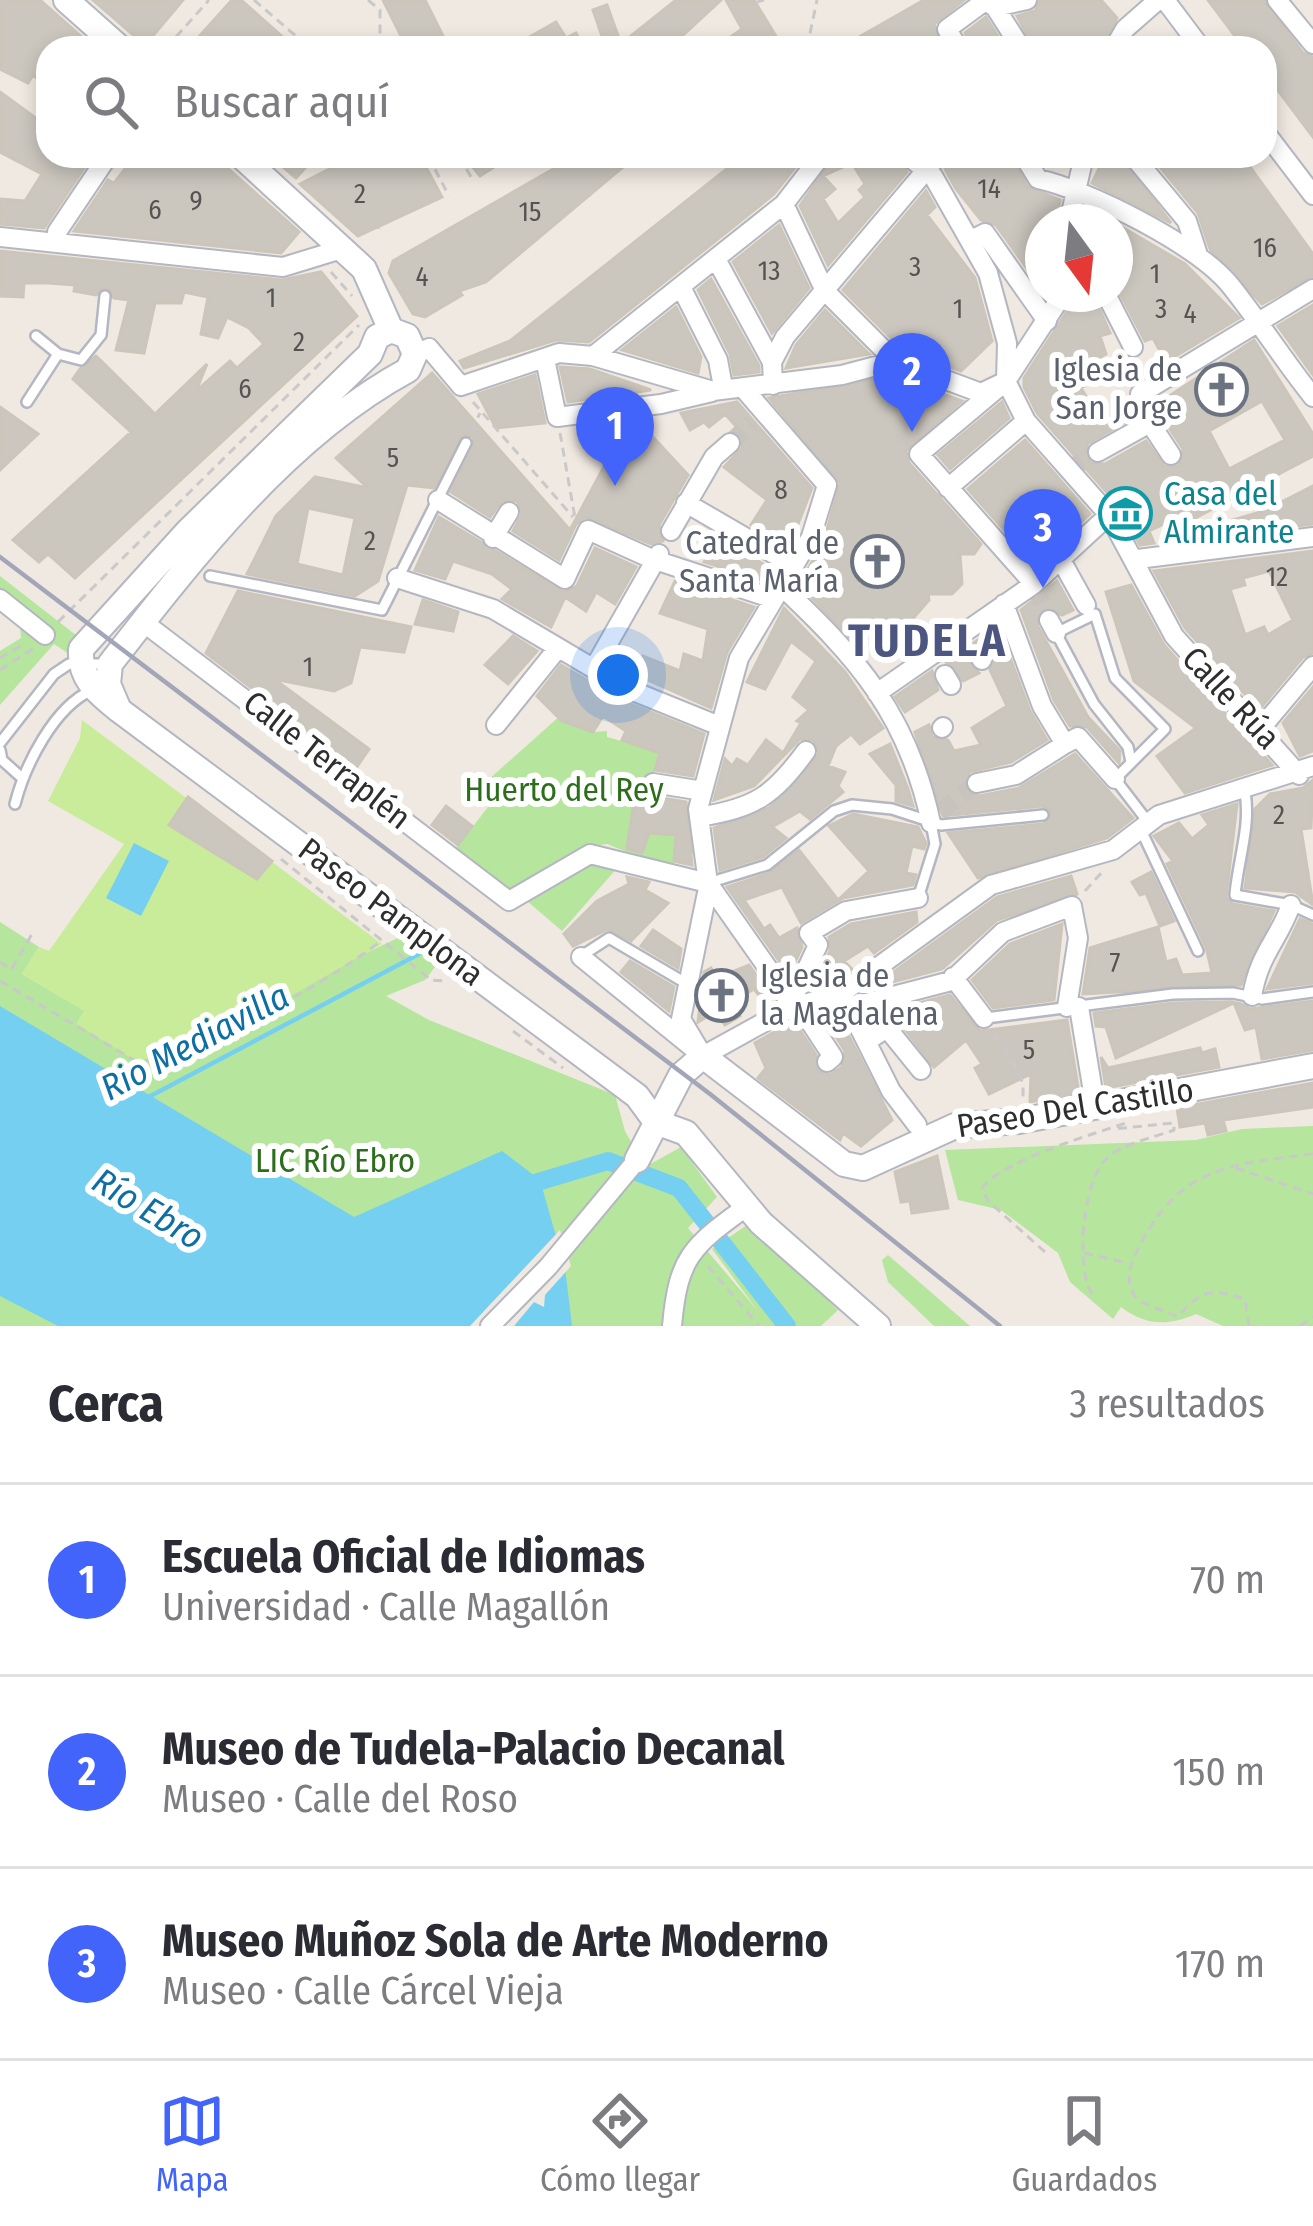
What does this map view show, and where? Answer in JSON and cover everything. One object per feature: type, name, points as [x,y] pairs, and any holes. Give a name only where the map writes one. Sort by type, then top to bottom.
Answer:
[{"type":"main road","points":[[66,0],[106,36]]},
{"type":"main road","points":[[104,679],[143,622],[200,570],[302,448],[388,377],[408,370],[422,351],[407,336],[391,330],[364,269],[345,248],[255,168]]},
{"type":"main road","points":[[81,664],[81,649],[126,596],[370,355],[376,337],[391,330]]},
{"type":"main road","points":[[370,355],[376,369],[388,377]]},
{"type":"main road","name":"Paseo Pamplona","points":[[81,664],[104,679],[119,710],[637,1096],[656,1122],[686,1133],[737,1214],[878,1326]]},
{"type":"main road","points":[[638,1160],[681,1075],[703,1056]]},
{"type":"main road","name":"Paseo Del Castillo","points":[[703,1056],[844,1164],[863,1168],[956,1126],[1019,1121],[1313,1066]]},
{"type":"street","points":[[995,7],[1027,0]]},
{"type":"street","points":[[1121,36],[1137,7],[1162,0],[1192,36]]},
{"type":"street","points":[[1277,0],[1313,44]]},
{"type":"street","points":[[951,36],[946,28],[959,6],[985,1],[995,7],[1013,36]]},
{"type":"street","points":[[1277,147],[1313,195]]},
{"type":"street","points":[[57,232],[100,168]]},
{"type":"street","points":[[593,356],[784,204],[812,168]]},
{"type":"street","points":[[772,362],[785,337],[928,168]]},
{"type":"street","points":[[934,168],[999,302],[1007,343],[1006,381]]},
{"type":"street","points":[[1031,168],[1038,179],[1077,188],[1198,255],[1228,283],[1313,397]]},
{"type":"street","points":[[1074,204],[1081,168]]},
{"type":"street","points":[[1143,168],[1186,221],[1198,255]]},
{"type":"street","points":[[784,204],[825,291],[895,361],[981,393],[1006,381]]},
{"type":"street","points":[[970,240],[985,233],[1048,320]]},
{"type":"street","points":[[0,237],[108,253],[283,267],[345,248]]},
{"type":"street","points":[[716,259],[772,362],[773,385]]},
{"type":"street","points":[[681,287],[718,360],[718,389]]},
{"type":"street","points":[[1171,455],[1150,423],[1140,394],[1313,289]]},
{"type":"street","points":[[1034,586],[920,454],[1006,381],[1054,312]]},
{"type":"street","points":[[1115,312],[1133,347]]},
{"type":"street","points":[[422,351],[462,386],[559,353],[593,356],[718,389]]},
{"type":"street","points":[[545,358],[557,420],[895,361]]},
{"type":"street","name":"Calle Rúa","points":[[1006,381],[1026,421],[1109,515],[1138,560],[1174,636],[1306,771]]},
{"type":"street","points":[[703,1056],[681,1019],[709,900],[699,817],[717,724],[739,658],[790,564],[811,537],[826,485],[757,418],[744,389]]},
{"type":"street","points":[[948,488],[1026,421]]},
{"type":"street","points":[[1098,452],[1150,423]]},
{"type":"street","points":[[671,531],[715,457],[730,442]]},
{"type":"street","points":[[438,500],[565,579],[582,525],[655,556],[775,591],[849,651],[910,746],[935,818]]},
{"type":"street","points":[[686,503],[790,564]]},
{"type":"street","points":[[494,538],[509,512]]},
{"type":"street","points":[[877,692],[941,668],[967,632],[1034,586],[1109,515]]},
{"type":"street","points":[[1138,560],[1313,537]]},
{"type":"street","points":[[594,668],[655,556]]},
{"type":"street","points":[[1061,560],[1086,605]]},
{"type":"street","points":[[397,578],[494,609],[674,712],[717,724]]},
{"type":"street","points":[[0,599],[48,635]]},
{"type":"street","points":[[1004,604],[1042,706],[1065,744]]},
{"type":"street","name":"Calle Terraplén","points":[[143,622],[509,901],[590,854],[708,883]]},
{"type":"street","points":[[496,725],[557,648]]},
{"type":"street","points":[[1261,728],[1313,666]]},
{"type":"street","points":[[969,782],[1016,775],[1078,737],[1114,779]]},
{"type":"street","points":[[699,817],[753,804],[775,792],[806,751]]},
{"type":"street","points":[[846,1000],[991,885],[1113,850],[1144,826],[1203,798],[1245,792],[1306,771]]},
{"type":"street","points":[[653,783],[703,791]]},
{"type":"street","points":[[708,883],[833,1057],[827,1062]]},
{"type":"street","points":[[794,1007],[818,945],[809,933],[863,906],[918,898]]},
{"type":"street","points":[[1252,995],[1259,958],[1282,928],[1291,905]]},
{"type":"street","points":[[703,1056],[794,1007],[952,977],[1003,932],[1072,906],[1078,938],[1073,1007],[1094,1098]]},
{"type":"street","points":[[584,955],[670,1033],[703,1056]]},
{"type":"street","points":[[952,977],[984,1018]]},
{"type":"street","points":[[846,1000],[891,1091],[916,1125]]},
{"type":"street","points":[[867,1041],[887,1028],[921,1070]]},
{"type":"street","points":[[490,1326],[548,1267],[638,1160]]},
{"type":"street","points":[[672,1326],[676,1287],[699,1241],[737,1214]]},
{"type":"lane","points":[[36,336],[58,354],[81,360],[101,335],[105,296]]},
{"type":"lane","points":[[27,402],[58,354]]},
{"type":"lane","points":[[200,570],[382,610],[466,443]]},
{"type":"lane","points":[[1131,762],[1128,747],[1094,704],[1053,627],[1095,614],[1115,678],[1165,729],[1114,779],[1144,826],[1198,951]]},
{"type":"lane","points":[[22,778],[2,760],[0,747],[54,674],[81,664]]},
{"type":"lane","points":[[15,804],[22,778],[76,698],[104,679]]},
{"type":"lane","points":[[1245,792],[1250,820],[1240,842],[1234,895],[1291,905],[1313,915]]},
{"type":"lane","points":[[708,883],[767,865],[834,812],[852,805],[935,818],[1043,815]]},
{"type":"lane","points":[[918,898],[934,844],[935,818]]},
{"type":"lane","points":[[584,955],[609,938],[689,985]]},
{"type":"lane","points":[[984,1018],[1205,992],[1262,999],[1313,992]]},
{"type":"path","points":[[177,36],[209,0]]},
{"type":"path","points":[[254,0],[296,36]]},
{"type":"path","points":[[368,0],[380,10],[380,36]]},
{"type":"path","points":[[757,2],[764,0]]},
{"type":"path","points":[[810,36],[817,0]]},
{"type":"path","points":[[434,168],[449,196]]},
{"type":"path","points":[[466,168],[474,182]]},
{"type":"path","points":[[327,268],[354,298]]},
{"type":"path","points":[[0,670],[48,635],[369,315]]},
{"type":"path","points":[[462,386],[479,413],[582,525]]},
{"type":"path","points":[[466,443],[479,413]]},
{"type":"path","points":[[557,420],[582,525]]},
{"type":"path","points":[[530,484],[537,477]]},
{"type":"path","points":[[0,962],[11,970],[32,934]]},
{"type":"path","name":"Paseo Pamplona","points":[[0,981],[139,1064],[175,1053],[302,990],[385,942],[427,972]]},
{"type":"path","points":[[984,1018],[1025,1089],[1019,1112]]},
{"type":"path","points":[[1045,1252],[988,1201],[982,1188],[989,1178],[1142,1116]]},
{"type":"path","points":[[1092,1294],[1082,1280],[1082,1252],[1088,1204],[1103,1161],[1118,1150],[1174,1130],[1174,1123],[1114,1133],[1113,1127]]},
{"type":"path","points":[[1249,1326],[1245,1300],[1213,1290],[1194,1297],[1178,1317],[1137,1300],[1128,1280],[1130,1264],[1171,1196],[1229,1167],[1313,1154]]},
{"type":"path","points":[[1229,1167],[1313,1194]]},
{"type":"path","points":[[699,1241],[759,1326]]},
{"type":"path","points":[[1082,1252],[1130,1264]]},
{"type":"path","points":[[1300,1326],[1313,1316]]},
{"type":"green space","points":[[0,576],[81,639],[72,656],[54,644],[0,705],[0,651],[21,638],[19,615],[0,602]]},
{"type":"green space","name":"Huerto del Rey","points":[[561,715],[593,732],[607,731],[607,737],[661,752],[643,807],[659,833],[697,836],[698,854],[675,853],[672,870],[607,844],[592,846],[512,891],[456,848],[499,793],[488,780]]},
{"type":"green space","points":[[82,720],[382,944],[236,1027],[137,1062],[77,1024],[84,1011],[22,974],[39,947],[49,951],[124,844],[48,801],[80,738]]},
{"type":"green space","points":[[589,861],[618,867],[562,931],[526,900]]},
{"type":"green space","name":"LIC Río Ebro","points":[[0,922],[39,947],[22,974],[85,1011],[77,1023],[334,968],[400,937],[438,963],[425,980],[386,996],[429,1020],[615,1095],[625,1131],[645,1167],[681,1147],[717,1197],[688,1228],[758,1311],[712,1249],[750,1223],[838,1310],[821,1326],[0,1326]]},
{"type":"green space","points":[[1313,1126],[1313,1326],[1223,1326],[1196,1314],[1157,1322],[1121,1307],[1113,1319],[1070,1282],[1058,1253],[1001,1210],[958,1200],[945,1150],[1196,1140],[1242,1129]]},
{"type":"green space","points":[[888,1255],[970,1326],[934,1326],[888,1282],[882,1260]]},
{"type":"water","points":[[134,843],[169,861],[141,916],[106,898]]},
{"type":"water","name":"Río Ebro","points":[[0,1006],[354,1217],[502,1151],[540,1180],[565,1268],[572,1326],[58,1326],[0,1296]]},
{"type":"pier","points":[[560,1230],[571,1266],[545,1295],[544,1307],[534,1302],[514,1326],[470,1326]]},
{"type":"building","points":[[0,0],[40,0],[80,36],[36,36],[36,77],[33,75],[28,83],[0,69]]},
{"type":"building","points":[[93,0],[183,0],[153,36],[135,36]]},
{"type":"building","points":[[232,0],[241,0],[282,36],[200,36]]},
{"type":"building","points":[[383,0],[425,0],[443,36],[401,36]]},
{"type":"building","points":[[676,0],[721,0],[682,36],[631,36]]},
{"type":"building","points":[[726,0],[754,0],[776,36],[732,36],[742,29]]},
{"type":"building","points":[[924,0],[964,0],[934,24],[938,36],[861,36]]},
{"type":"building","points":[[1040,0],[1101,0],[1117,18],[1107,36],[1028,36],[1017,16],[1035,11]]},
{"type":"building","points":[[1208,0],[1264,0],[1303,53],[1313,57],[1313,137],[1277,89],[1277,36],[1235,36]]},
{"type":"building","points":[[607,5],[618,36],[602,36],[593,10]]},
{"type":"building","points":[[986,17],[998,36],[966,36]]},
{"type":"building","points":[[556,22],[565,36],[531,36]]},
{"type":"building","points":[[0,92],[36,118],[36,168],[84,168],[44,228],[0,224],[0,199],[25,201],[42,174],[0,152]]},
{"type":"building","points":[[126,168],[227,168],[299,232],[281,253],[74,231],[108,180],[114,183]]},
{"type":"building","points":[[284,168],[305,168],[296,178]]},
{"type":"building","points":[[331,168],[426,168],[442,197],[358,236],[300,184]]},
{"type":"building","points":[[555,168],[622,168],[486,282],[459,291],[462,295],[425,317],[413,314],[389,273],[393,261]]},
{"type":"building","points":[[728,168],[795,168],[774,194],[589,342],[556,340],[464,368],[460,361],[510,341]]},
{"type":"building","points":[[826,168],[841,168],[823,176],[835,189],[823,199],[838,223],[865,197],[859,190],[865,184],[855,168],[904,168],[907,172],[828,265],[800,206]]},
{"type":"building","points":[[945,168],[1018,168],[1028,187],[1060,200],[1059,204],[1025,204],[1025,266],[996,225],[981,220]]},
{"type":"building","points":[[1099,168],[1129,168],[1171,223],[1092,183]]},
{"type":"building","points":[[1161,168],[1251,168],[1313,254],[1313,276],[1262,304],[1210,249],[1198,213]]},
{"type":"building","points":[[926,191],[935,207],[927,215],[975,278],[992,341],[961,371],[902,349],[843,290]]},
{"type":"building","points":[[779,225],[809,288],[772,333],[733,262]]},
{"type":"building","points":[[1133,234],[1185,264],[1239,318],[1166,362],[1153,338],[1145,341],[1130,312]]},
{"type":"building","points":[[0,251],[282,280],[321,272],[357,316],[75,578],[48,554],[39,562],[13,540],[131,432],[73,379],[80,369],[96,356],[155,414],[207,364],[196,391],[230,361],[237,368],[264,344],[249,328],[227,317],[218,338],[201,334],[208,297],[184,292],[181,303],[155,303],[144,353],[116,350],[129,300],[114,298],[107,287],[96,295],[74,291],[75,285],[48,283],[24,283],[23,297],[0,296]]},
{"type":"building","points":[[711,279],[759,372],[734,375],[730,354],[698,290]]},
{"type":"building","points":[[1313,305],[1313,375],[1278,326]]},
{"type":"building","points":[[676,307],[701,357],[698,373],[622,350]]},
{"type":"building","points":[[825,310],[869,354],[786,368],[796,345]]},
{"type":"building","points":[[1067,312],[1101,312],[1110,333],[1100,336],[1106,354],[1093,361],[1101,377],[1081,388],[1101,421],[1127,413],[1124,409],[1130,405],[1134,417],[1087,444],[1090,463],[1105,464],[1146,441],[1164,466],[1179,466],[1183,449],[1164,420],[1168,397],[1254,340],[1313,434],[1313,456],[1182,525],[1179,517],[1149,531],[1154,543],[1140,545],[1119,506],[1037,413],[1024,378]],"holes":[[[1262,401],[1285,440],[1229,469],[1209,431]]]},
{"type":"building","points":[[560,367],[590,369],[651,390],[568,402]]},
{"type":"building","points":[[432,373],[570,530],[613,450],[605,438],[613,424],[651,419],[651,435],[688,475],[659,525],[663,541],[651,544],[586,517],[576,524],[559,560],[513,531],[522,514],[517,501],[502,501],[490,517],[451,492],[474,446],[473,437],[464,434],[434,488],[407,485],[378,581],[355,596],[247,574],[276,516],[315,477],[368,488],[336,458]],"holes":[[[308,508],[355,518],[343,575],[297,564]]]},
{"type":"building","points":[[535,375],[545,423],[496,428],[478,394]]},
{"type":"building","name":"Catedral de Santa María","points":[[878,379],[905,415],[930,389],[962,401],[906,451],[909,463],[981,544],[974,554],[960,554],[962,584],[952,594],[928,594],[929,600],[909,623],[918,648],[900,630],[887,640],[880,634],[862,650],[799,584],[824,541],[840,483],[769,398]]},
{"type":"building","points":[[737,402],[812,488],[789,547],[751,525],[767,500],[724,467],[742,448],[744,435],[725,414],[709,427],[704,422],[690,430],[681,413]]},
{"type":"building","points":[[1002,402],[1009,418],[950,469],[938,455]]},
{"type":"building","points":[[0,407],[38,434],[0,470]]},
{"type":"building","points":[[1025,440],[1090,514],[1035,565],[968,489]]},
{"type":"building","points":[[1313,486],[1313,524],[1187,539],[1185,534],[1264,511]]},
{"type":"building","points":[[439,517],[564,592],[577,586],[595,548],[636,567],[615,604],[596,592],[586,611],[565,597],[551,627],[502,599],[512,589],[492,574],[453,561],[445,579],[415,570]]},
{"type":"building","points":[[725,541],[775,571],[767,582],[704,562],[710,552],[718,555]]},
{"type":"building","points":[[1313,551],[1313,653],[1303,657],[1259,710],[1185,628],[1154,571]],"holes":[[[1269,571],[1293,620],[1268,635],[1264,627],[1245,635],[1230,589],[1245,585],[1243,578]]]},
{"type":"building","points":[[675,581],[754,607],[727,652],[711,708],[612,664],[621,648],[640,660],[643,656],[680,671],[684,654],[703,661],[708,629],[660,613]]},
{"type":"building","points":[[1057,581],[1073,610],[1062,615],[1044,608],[1037,625],[1088,717],[1120,751],[1119,763],[1087,727],[1070,726],[1054,700],[1021,610]]},
{"type":"building","points":[[1131,585],[1164,645],[1272,765],[1185,793],[1157,756],[1196,728],[1134,681],[1106,592]]},
{"type":"building","points":[[238,591],[411,627],[404,652],[360,647],[351,683],[334,691],[274,679],[369,749],[356,768],[206,653]]},
{"type":"building","points":[[423,600],[458,612],[453,631],[415,624]]},
{"type":"building","points":[[784,608],[845,672],[883,728],[860,744],[851,734],[836,746],[828,766],[845,772],[838,786],[843,792],[810,819],[800,811],[772,827],[786,838],[763,857],[720,870],[714,828],[769,808],[819,754],[813,740],[800,739],[754,786],[714,800],[725,759],[732,766],[737,759],[748,765],[766,740],[783,753],[801,723],[797,721],[809,710],[793,697],[816,661],[791,641],[765,689],[747,682]]},
{"type":"building","points":[[998,626],[1030,711],[1047,740],[1011,762],[969,772],[966,791],[979,796],[1019,788],[1075,754],[1133,818],[1107,838],[978,878],[948,833],[1044,824],[1051,811],[1042,806],[943,816],[915,732],[929,725],[932,737],[948,740],[954,751],[981,745],[972,728],[1007,706],[990,670],[995,655],[986,646],[972,649],[968,661],[979,673],[963,681],[946,662]]},
{"type":"building","points":[[513,636],[537,651],[508,684],[485,665]]},
{"type":"building","points":[[561,665],[623,701],[704,734],[693,776],[655,770],[660,753],[622,740],[626,731],[603,716],[593,732],[562,721],[537,696]]},
{"type":"building","points":[[932,671],[938,690],[905,712],[895,697]]},
{"type":"building","points":[[1313,687],[1313,751],[1300,756],[1283,723]]},
{"type":"building","points":[[890,744],[913,806],[896,801],[896,785],[870,754]]},
{"type":"building","points":[[1313,780],[1311,828],[1301,829],[1313,905],[1295,892],[1245,888],[1255,809],[1270,794],[1303,788]]},
{"type":"building","points":[[637,781],[650,796],[686,802],[692,865],[674,861],[676,835],[649,833],[642,853],[627,849]]},
{"type":"building","points":[[188,797],[272,861],[257,879],[169,825]]},
{"type":"building","points":[[1237,804],[1226,897],[1233,904],[1274,911],[1241,985],[1083,994],[1090,948],[1158,927],[1166,962],[1176,959],[1182,975],[1212,973],[1206,947],[1167,864],[1173,861],[1154,836],[1179,823],[1192,839],[1209,825],[1202,815]]},
{"type":"building","points":[[446,806],[472,826],[458,845],[432,825]]},
{"type":"building","points":[[853,814],[918,827],[926,843],[924,849],[912,846],[906,873],[916,875],[913,885],[843,898],[801,923],[782,887],[744,900],[764,929],[770,925],[779,938],[797,928],[802,947],[789,975],[727,887],[770,873],[799,850],[838,900],[869,871],[829,826]]},
{"type":"building","points":[[1151,872],[1174,921],[1160,926],[1146,893],[1140,895],[1132,882]]},
{"type":"building","points":[[1071,876],[1077,894],[997,920],[942,969],[873,987],[997,897]]},
{"type":"building","points":[[627,877],[649,882],[645,890],[668,903],[631,941],[608,929],[573,946],[564,934],[597,901],[629,884]]},
{"type":"building","points":[[916,912],[917,922],[874,953],[868,946],[844,961],[852,969],[836,981],[813,988],[830,951],[829,937],[851,924]]},
{"type":"building","points":[[1300,919],[1313,924],[1313,983],[1267,989]]},
{"type":"building","points":[[1062,924],[1054,1000],[993,1008],[972,980],[1010,944]]},
{"type":"building","points":[[653,930],[681,949],[678,968],[641,946]]},
{"type":"building","points":[[630,961],[674,987],[669,1011],[621,972]]},
{"type":"building","name":"Iglesia de la Magdalena","points":[[749,965],[766,989],[759,995],[754,989],[732,1002],[740,1016],[725,1025],[716,1011],[698,1022],[704,972],[711,968],[717,978]]},
{"type":"building","points":[[950,995],[980,1031],[1067,1020],[1079,1093],[1030,1102],[1031,1074],[989,1094],[975,1068],[982,1064],[966,1040],[934,1067],[897,1019],[885,1015],[872,1022],[869,1016]]},
{"type":"building","points":[[1313,1001],[1313,1050],[1262,1059],[1256,1027],[1245,1030],[1234,1003],[1116,1058],[1106,1027],[1096,1026],[1094,1013],[1174,1003],[1232,1002],[1250,1009]]},
{"type":"building","points":[[835,1009],[892,1120],[861,1146],[843,1133],[840,1140],[758,1078],[766,1068],[755,1043],[794,1021],[816,1055],[818,1071],[830,1075],[842,1067],[845,1051],[821,1013]]},
{"type":"building","points":[[1200,1048],[1202,1053],[1215,1049],[1219,1067],[1106,1088],[1101,1057],[1108,1068]]},
{"type":"building","points":[[1313,1083],[1313,1107],[1223,1120],[1226,1131],[1208,1135],[1205,1123],[1180,1127],[1177,1108]]},
{"type":"building","points":[[937,1156],[948,1208],[912,1213],[910,1201],[901,1202],[895,1172]]},
{"type":"waterway","name":"Rio Mediavilla","points":[[143,1100],[419,954]]},
{"type":"waterway","points":[[521,1187],[608,1161],[679,1188],[787,1326]]},
{"type":"tunnel","points":[[730,443],[752,423]]},
{"type":"tunnel","points":[[1066,471],[1098,452]]},
{"type":"tunnel","points":[[1035,587],[1049,620]]},
{"type":"tunnel","points":[[940,812],[977,783]]},
{"type":"railway","points":[[0,557],[710,1094],[1000,1326]]},
{"type":"place","name":"Iglesia de San Jorge","points":[[1221,389]]},
{"type":"place","name":"Museo de Tudela-Palacio Decanal","points":[[912,432]]},
{"type":"place","name":"Escuela Oficial de Idiomas","points":[[615,486]]},
{"type":"place","name":"Casa del Almirante","points":[[1125,513]]},
{"type":"place","name":"Catedral de Santa María","points":[[878,562]]},
{"type":"place","name":"Museo Muñoz Sola de Arte Moderno","points":[[1043,588]]},
{"type":"place","name":"Iglesia de la Magdalena","points":[[721,995]]},
{"type":"district","name":"TUDELA","points":[[928,641]]}]
